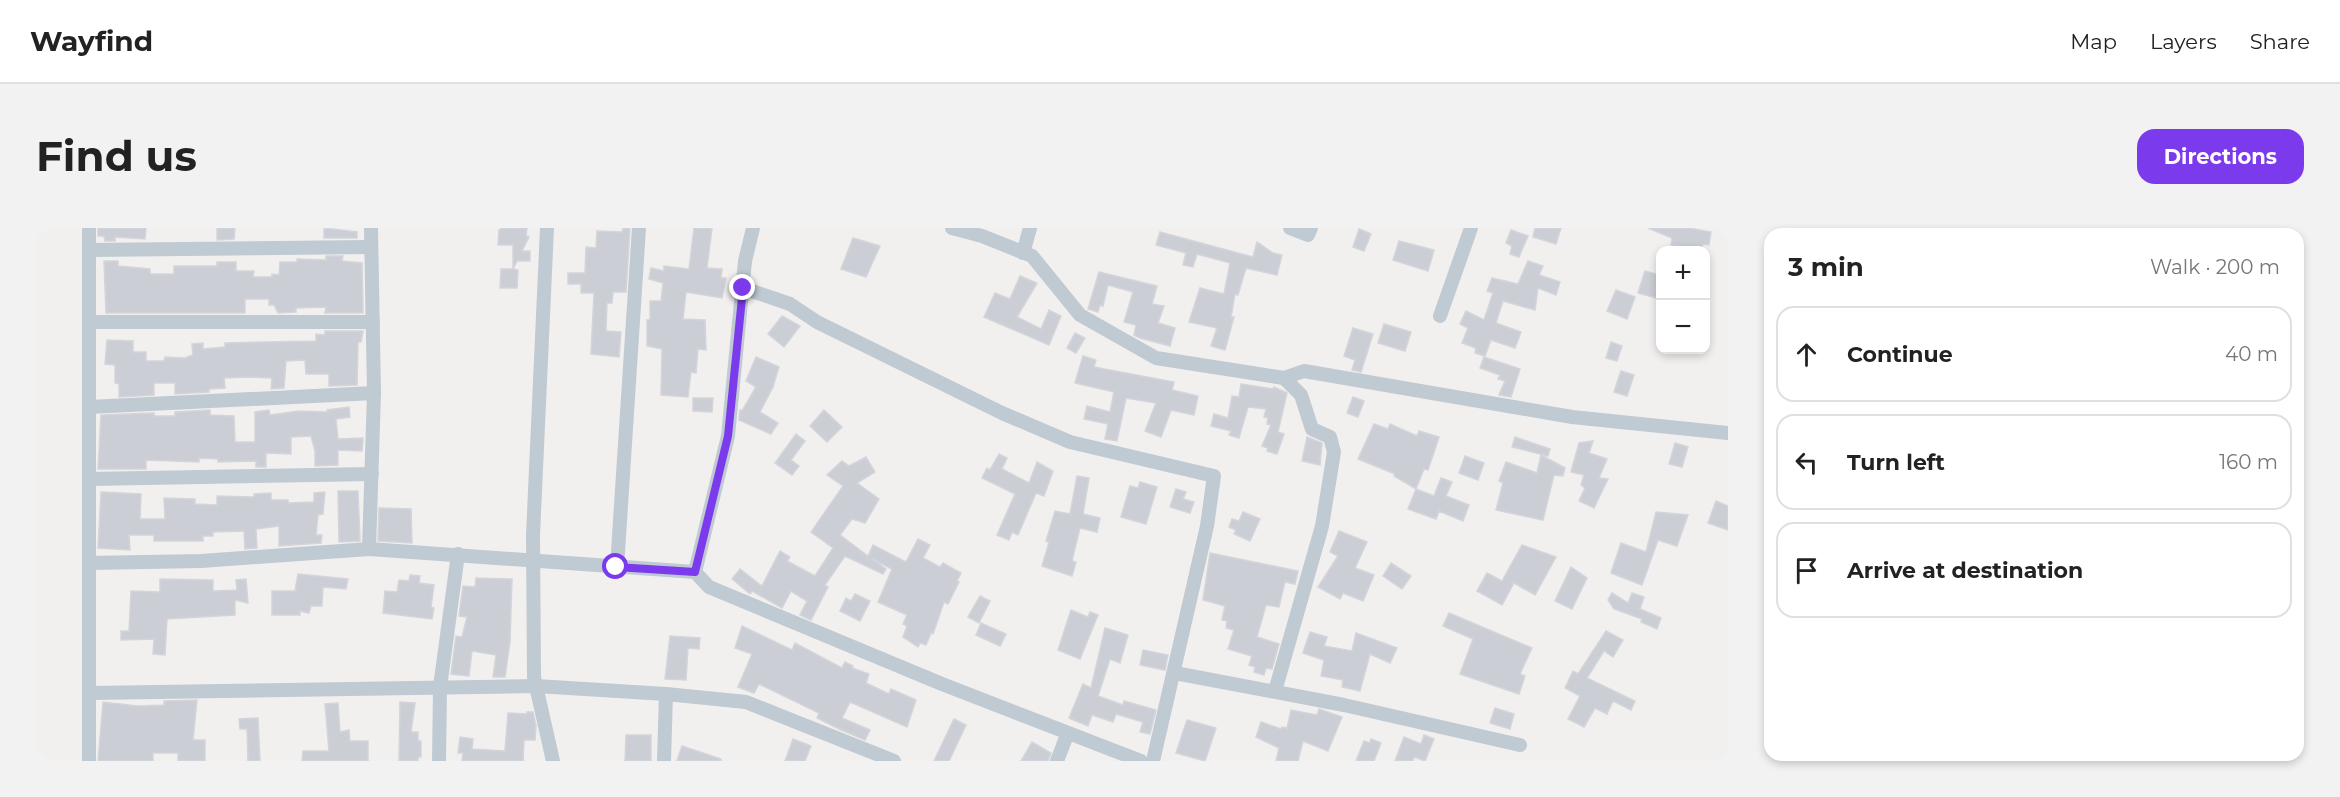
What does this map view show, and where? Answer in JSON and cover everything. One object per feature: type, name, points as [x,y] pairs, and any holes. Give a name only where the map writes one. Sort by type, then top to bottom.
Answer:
[{"type":"street","points":[[89,228],[89,761]]},
{"type":"street","points":[[369,549],[374,393],[371,228]]},
{"type":"street","points":[[547,228],[533,535],[536,686],[554,761]]},
{"type":"street","points":[[616,567],[639,228]]},
{"type":"street","points":[[695,572],[728,436],[743,288],[753,228]]},
{"type":"street","points":[[952,228],[982,236],[1032,256],[1080,315],[1156,358],[1284,378],[1304,371],[1572,417],[1728,433]]},
{"type":"street","points":[[1023,253],[1029,228]]},
{"type":"street","points":[[1290,228],[1308,235],[1311,228]]},
{"type":"street","points":[[1440,316],[1471,228]]},
{"type":"street","points":[[89,250],[370,247]]},
{"type":"street","points":[[743,288],[790,304],[817,322],[1002,413],[1070,442],[1214,476],[1207,526],[1153,761]]},
{"type":"street","points":[[90,322],[373,322]]},
{"type":"street","points":[[1275,692],[1322,526],[1334,452],[1330,437],[1312,429],[1301,396],[1284,378]]},
{"type":"street","points":[[89,407],[374,393]]},
{"type":"street","points":[[89,479],[372,474]]},
{"type":"street","points":[[89,563],[201,561],[369,549],[695,572],[709,587],[1067,735],[1141,761]]},
{"type":"street","points":[[439,761],[440,687],[458,554]]},
{"type":"street","points":[[1175,673],[1275,692],[1520,745]]},
{"type":"street","points":[[90,693],[536,686],[666,694],[746,702],[894,761]]},
{"type":"street","points":[[664,761],[666,694]]},
{"type":"street","points":[[1057,761],[1067,735]]},
{"type":"building","points":[[98,228],[146,228],[145,239],[115,237],[115,241],[105,241],[104,236],[98,236]]},
{"type":"building","points":[[217,228],[235,228],[234,239],[217,240]]},
{"type":"building","points":[[324,228],[357,232],[357,238],[324,238]]},
{"type":"building","points":[[527,228],[526,236],[529,237],[522,251],[530,251],[530,261],[517,261],[513,269],[513,245],[498,245],[499,230]]},
{"type":"building","points":[[623,228],[630,228],[626,292],[613,292],[612,303],[607,303],[606,331],[621,332],[619,357],[591,354],[594,293],[581,293],[581,284],[568,284],[568,273],[585,273],[586,247],[596,248],[597,231],[622,232]]},
{"type":"building","points":[[694,228],[712,228],[707,268],[722,269],[721,278],[726,278],[722,298],[686,292],[683,319],[705,320],[706,350],[698,349],[696,373],[691,372],[688,397],[661,395],[662,349],[647,346],[647,320],[650,320],[650,301],[661,301],[663,283],[649,279],[651,268],[664,271],[664,266],[689,269]]},
{"type":"building","points":[[1535,228],[1561,228],[1556,244],[1533,237]]},
{"type":"building","points":[[1648,228],[1689,228],[1711,232],[1709,245],[1671,245],[1672,238]]},
{"type":"building","points":[[1359,229],[1371,234],[1364,251],[1353,247]]},
{"type":"building","points":[[1511,230],[1528,236],[1519,257],[1510,254],[1512,246],[1506,243]]},
{"type":"building","points":[[1160,232],[1253,257],[1257,242],[1273,253],[1282,255],[1277,275],[1246,268],[1238,295],[1235,294],[1231,317],[1234,317],[1225,350],[1211,346],[1217,328],[1189,322],[1200,288],[1224,294],[1230,263],[1197,254],[1193,267],[1183,265],[1186,253],[1156,245]]},
{"type":"building","points":[[853,238],[880,246],[866,277],[841,269]]},
{"type":"building","points":[[1399,241],[1434,250],[1428,271],[1393,260]]},
{"type":"building","points":[[326,256],[343,256],[342,261],[362,263],[363,313],[325,313],[326,307],[296,308],[296,312],[278,313],[274,305],[269,305],[269,299],[245,299],[245,313],[106,313],[104,261],[118,261],[118,266],[150,269],[150,274],[174,274],[174,266],[217,266],[217,262],[236,262],[236,271],[254,271],[253,277],[272,277],[272,274],[279,275],[280,262],[297,262],[297,259],[326,260]]},
{"type":"building","points":[[1528,261],[1543,266],[1539,275],[1560,282],[1556,295],[1538,288],[1535,310],[1503,301],[1496,323],[1521,332],[1515,348],[1491,340],[1485,356],[1475,353],[1476,348],[1462,343],[1468,328],[1460,324],[1466,311],[1484,320],[1493,293],[1487,291],[1492,278],[1518,284]]},
{"type":"building","points":[[501,269],[518,270],[517,288],[500,288]]},
{"type":"building","points":[[1645,271],[1656,274],[1656,298],[1638,293]]},
{"type":"building","points":[[1099,272],[1157,286],[1152,304],[1164,306],[1158,323],[1175,328],[1170,346],[1134,335],[1136,325],[1124,322],[1133,292],[1108,285],[1103,306],[1100,305],[1098,312],[1088,309]]},
{"type":"building","points":[[1020,276],[1037,283],[1017,317],[1041,329],[1049,310],[1061,316],[1049,345],[984,317],[995,293],[1010,299]]},
{"type":"building","points":[[1616,290],[1635,297],[1627,319],[1607,311]]},
{"type":"building","points":[[782,316],[800,326],[784,347],[768,334]]},
{"type":"building","points":[[1384,324],[1411,332],[1405,351],[1378,343]]},
{"type":"building","points":[[1353,328],[1373,334],[1361,372],[1352,370],[1355,360],[1344,356]]},
{"type":"building","points":[[325,331],[363,331],[361,342],[358,342],[357,385],[329,386],[329,374],[306,374],[305,360],[286,361],[284,388],[271,389],[272,378],[224,378],[225,388],[209,389],[209,392],[175,394],[175,383],[154,383],[154,395],[119,397],[119,384],[115,383],[115,365],[105,364],[107,340],[133,341],[133,352],[146,352],[146,361],[164,361],[165,357],[185,358],[193,355],[192,344],[203,343],[203,349],[225,347],[225,343],[316,341],[316,334],[325,335]]},
{"type":"building","points":[[1075,333],[1085,338],[1076,353],[1067,348]]},
{"type":"building","points":[[1611,342],[1622,346],[1617,361],[1606,358]]},
{"type":"building","points":[[1083,356],[1096,360],[1094,367],[1174,382],[1172,390],[1198,396],[1194,415],[1171,410],[1161,437],[1145,431],[1156,403],[1126,398],[1117,441],[1105,439],[1108,424],[1084,419],[1087,406],[1110,412],[1114,392],[1075,383]]},
{"type":"building","points":[[756,357],[779,367],[773,387],[760,412],[778,423],[771,434],[739,420],[740,410],[742,411],[756,387],[746,381]]},
{"type":"building","points":[[1484,357],[1520,369],[1511,397],[1499,395],[1505,381],[1498,379],[1500,375],[1480,368]]},
{"type":"building","points":[[1621,371],[1634,375],[1627,396],[1614,392]]},
{"type":"building","points":[[1241,384],[1273,389],[1274,387],[1287,393],[1278,432],[1284,434],[1277,454],[1267,451],[1268,448],[1262,446],[1271,425],[1267,424],[1268,418],[1264,417],[1266,409],[1248,407],[1239,438],[1229,435],[1231,431],[1211,426],[1214,414],[1228,418],[1232,396],[1239,397]]},
{"type":"building","points":[[1353,397],[1364,401],[1358,417],[1347,413]]},
{"type":"building","points":[[693,398],[713,398],[712,412],[693,411]]},
{"type":"building","points":[[349,407],[350,417],[336,419],[338,439],[363,438],[362,451],[338,450],[338,465],[315,466],[315,451],[311,436],[291,437],[291,454],[266,453],[266,467],[256,467],[256,461],[218,462],[218,459],[199,458],[199,462],[146,460],[146,469],[98,469],[101,415],[154,413],[154,416],[175,416],[175,412],[210,410],[210,415],[234,416],[235,442],[255,442],[255,412],[269,410],[270,415],[299,411],[327,412],[327,410]]},
{"type":"building","points":[[824,410],[842,427],[827,442],[810,426]]},
{"type":"building","points":[[1374,424],[1388,429],[1390,424],[1417,436],[1419,431],[1439,437],[1428,470],[1424,469],[1416,489],[1394,476],[1395,474],[1358,459]]},
{"type":"building","points":[[796,434],[805,441],[791,460],[799,466],[792,475],[775,463]]},
{"type":"building","points":[[1307,437],[1322,443],[1320,465],[1302,461]]},
{"type":"building","points":[[1515,437],[1550,449],[1548,456],[1512,447]]},
{"type":"building","points":[[1593,441],[1589,453],[1607,459],[1599,478],[1608,479],[1594,508],[1579,501],[1585,488],[1581,485],[1584,475],[1571,472],[1579,443]]},
{"type":"building","points":[[1675,443],[1688,447],[1682,467],[1669,464]]},
{"type":"building","points":[[999,454],[1007,458],[1002,469],[1029,483],[1037,462],[1053,471],[1044,496],[1036,493],[1018,535],[1012,532],[1009,540],[997,535],[1015,494],[982,478],[987,468],[990,470]]},
{"type":"building","points":[[1541,455],[1565,468],[1563,476],[1554,475],[1543,520],[1496,510],[1503,483],[1499,481],[1506,462],[1537,473]]},
{"type":"building","points":[[1465,456],[1484,463],[1478,480],[1459,473]]},
{"type":"building","points":[[866,457],[875,472],[857,483],[879,499],[865,523],[852,519],[840,535],[868,556],[873,545],[906,562],[918,539],[930,545],[923,558],[940,567],[943,563],[961,573],[948,604],[944,602],[933,634],[931,633],[926,645],[920,643],[918,647],[903,637],[907,626],[903,624],[907,615],[878,602],[892,569],[872,559],[886,569],[883,574],[845,556],[825,585],[828,587],[811,620],[800,615],[807,601],[791,591],[782,608],[752,591],[750,594],[732,579],[740,569],[762,586],[780,551],[790,557],[787,561],[815,576],[833,548],[811,532],[843,486],[827,475],[842,461],[849,466]]},
{"type":"building","points":[[1077,476],[1089,478],[1083,514],[1100,518],[1097,532],[1080,528],[1072,561],[1076,562],[1072,576],[1042,566],[1049,542],[1046,541],[1055,511],[1070,514]]},
{"type":"building","points":[[1441,478],[1452,482],[1446,496],[1469,505],[1463,521],[1439,511],[1436,519],[1408,509],[1416,489],[1434,496]]},
{"type":"building","points":[[1140,482],[1157,487],[1146,524],[1121,517],[1130,486],[1138,488]]},
{"type":"building","points":[[1176,489],[1186,492],[1183,499],[1194,502],[1190,513],[1170,507]]},
{"type":"building","points":[[338,491],[358,491],[360,541],[339,542]]},
{"type":"building","points":[[101,492],[141,494],[140,519],[165,519],[164,498],[195,499],[195,504],[217,505],[217,496],[254,497],[254,494],[271,493],[271,500],[288,500],[288,503],[314,502],[314,493],[325,492],[323,514],[318,515],[316,535],[322,535],[321,543],[279,546],[279,526],[256,529],[257,548],[245,549],[244,531],[213,532],[213,536],[203,536],[203,541],[154,541],[154,535],[129,535],[130,550],[98,548]]},
{"type":"building","points":[[1716,501],[1728,506],[1728,530],[1708,523]]},
{"type":"building","points":[[379,508],[411,509],[412,543],[378,541]]},
{"type":"building","points":[[1243,512],[1260,519],[1250,541],[1234,534],[1236,530],[1229,527],[1232,519],[1239,521]]},
{"type":"building","points":[[1656,512],[1688,515],[1677,546],[1658,540],[1642,585],[1611,573],[1621,543],[1646,552]]},
{"type":"building","points":[[1339,531],[1367,542],[1355,568],[1374,575],[1363,601],[1343,593],[1340,599],[1318,587],[1338,556],[1330,552]]},
{"type":"building","points":[[1522,545],[1556,557],[1535,595],[1514,583],[1502,605],[1477,591],[1487,573],[1502,581]]},
{"type":"building","points":[[1210,553],[1298,571],[1295,584],[1285,582],[1279,607],[1266,605],[1257,637],[1279,644],[1272,669],[1266,668],[1264,675],[1254,672],[1255,667],[1249,665],[1252,656],[1228,649],[1234,630],[1226,628],[1227,621],[1222,620],[1225,606],[1203,600]]},
{"type":"building","points":[[1391,563],[1411,576],[1402,589],[1383,576]]},
{"type":"building","points":[[1571,567],[1587,578],[1572,609],[1555,601]]},
{"type":"building","points":[[298,574],[348,579],[346,589],[323,587],[322,606],[311,606],[309,613],[300,611],[300,615],[272,615],[272,591],[295,591]]},
{"type":"building","points":[[410,575],[420,576],[419,583],[434,585],[432,619],[383,613],[385,591],[397,592],[399,580],[409,581]]},
{"type":"building","points":[[476,578],[512,579],[510,642],[505,677],[493,677],[496,655],[472,651],[469,676],[451,674],[456,636],[462,637],[467,617],[459,616],[463,586],[475,587]]},
{"type":"building","points":[[160,579],[213,580],[213,591],[237,590],[236,580],[246,579],[248,603],[235,600],[235,615],[167,619],[165,655],[153,654],[154,639],[121,640],[121,631],[129,631],[131,591],[160,592]]},
{"type":"building","points":[[1612,593],[1628,603],[1632,593],[1644,597],[1640,609],[1661,618],[1657,629],[1641,622],[1642,619],[1614,609],[1608,600]]},
{"type":"building","points":[[855,594],[870,601],[860,621],[840,611],[846,598],[851,601]]},
{"type":"building","points":[[980,596],[990,601],[979,623],[968,617]]},
{"type":"building","points":[[1071,610],[1088,617],[1090,612],[1098,615],[1080,659],[1058,650]]},
{"type":"building","points":[[1449,613],[1532,648],[1520,674],[1525,676],[1519,694],[1460,674],[1473,639],[1443,626]]},
{"type":"building","points":[[981,623],[1006,634],[1000,646],[976,635]]},
{"type":"building","points":[[742,626],[792,650],[795,643],[842,668],[845,662],[853,666],[852,668],[869,674],[866,683],[889,694],[891,689],[916,700],[907,727],[850,702],[842,718],[870,730],[865,740],[817,718],[819,713],[759,684],[754,693],[738,687],[752,654],[735,648]]},
{"type":"building","points":[[1105,628],[1128,635],[1120,663],[1110,659],[1098,696],[1123,705],[1124,701],[1156,710],[1150,734],[1140,732],[1143,722],[1116,714],[1113,722],[1092,715],[1088,726],[1069,718],[1083,684],[1091,688]]},
{"type":"building","points":[[1606,631],[1623,640],[1613,657],[1604,651],[1587,678],[1635,701],[1631,710],[1613,701],[1607,714],[1595,708],[1584,727],[1568,719],[1580,696],[1565,688],[1573,671],[1578,674]]},
{"type":"building","points":[[1310,632],[1327,637],[1324,646],[1352,651],[1356,633],[1397,648],[1390,663],[1370,654],[1360,691],[1342,687],[1343,680],[1321,676],[1324,660],[1303,653]]},
{"type":"building","points":[[670,636],[700,638],[699,649],[688,648],[686,680],[665,679]]},
{"type":"building","points":[[1143,650],[1168,655],[1165,670],[1140,665]]},
{"type":"building","points":[[197,700],[193,740],[205,740],[205,761],[178,761],[178,753],[153,753],[153,761],[98,761],[103,702],[138,706],[164,705],[164,701]]},
{"type":"building","points":[[400,702],[415,703],[411,732],[418,732],[418,741],[421,741],[421,757],[418,757],[418,761],[399,761]]},
{"type":"building","points":[[338,703],[340,732],[349,730],[350,741],[368,741],[368,761],[302,761],[303,751],[329,751],[325,704]]},
{"type":"building","points":[[1495,708],[1514,714],[1510,729],[1490,723]]},
{"type":"building","points":[[1319,709],[1342,717],[1328,751],[1303,741],[1298,761],[1276,761],[1279,748],[1256,737],[1261,722],[1281,729],[1282,727],[1287,728],[1291,710],[1317,715]]},
{"type":"building","points":[[527,712],[533,712],[536,726],[535,740],[524,740],[523,761],[462,761],[463,753],[458,753],[460,737],[473,739],[472,749],[505,751],[508,713],[527,714]]},
{"type":"building","points":[[258,718],[260,761],[248,761],[247,729],[240,729],[239,719]]},
{"type":"building","points":[[954,719],[966,725],[949,761],[934,761]]},
{"type":"building","points":[[1187,720],[1216,728],[1205,761],[1176,753]]},
{"type":"building","points":[[626,735],[651,735],[651,761],[625,761]]},
{"type":"building","points":[[1424,735],[1434,739],[1425,761],[1414,757],[1413,761],[1395,761],[1404,737],[1421,744]]},
{"type":"building","points":[[793,739],[811,746],[805,761],[785,761]]},
{"type":"building","points":[[1371,739],[1381,743],[1374,761],[1356,761],[1364,741],[1370,743]]},
{"type":"building","points":[[1032,742],[1051,753],[1048,761],[1021,761]]},
{"type":"building","points":[[682,746],[721,759],[721,761],[677,761]]},
{"type":"route","points":[[616,567],[695,572],[728,436],[743,288]]}]
